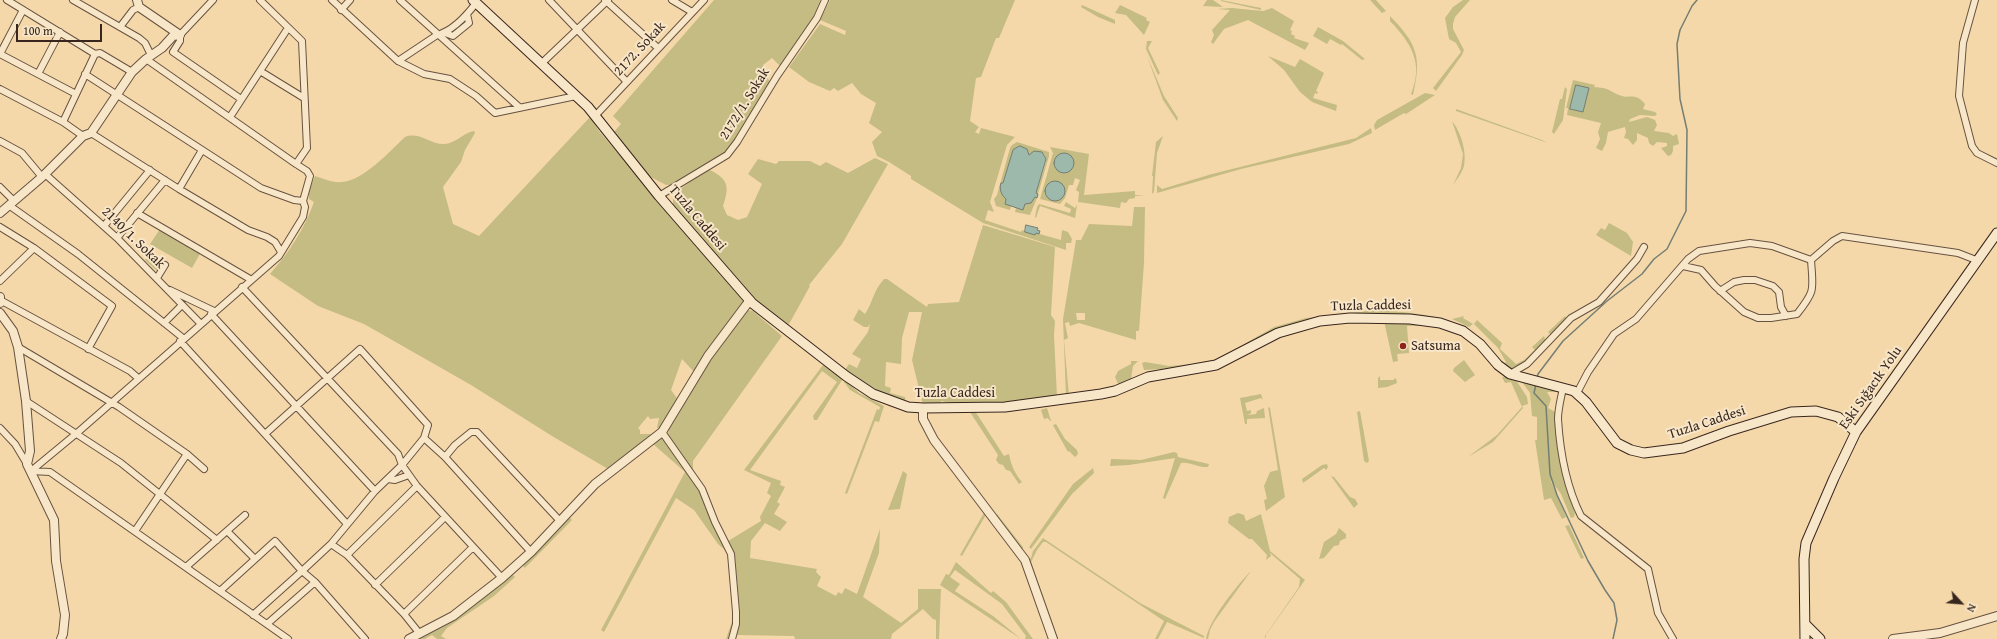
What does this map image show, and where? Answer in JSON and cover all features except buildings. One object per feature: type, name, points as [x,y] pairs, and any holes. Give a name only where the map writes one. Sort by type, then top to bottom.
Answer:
[{"type":"main road","name":"Tuzla Caddesi","points":[[474,1],[542,63],[595,116],[659,196],[750,300],[846,376],[873,394],[908,407],[1005,407],[1108,393],[1148,377],[1216,365],[1278,333],[1320,321],[1350,318],[1410,319],[1453,327],[1471,336],[1498,365],[1510,374],[1574,391],[1586,402],[1617,442],[1631,450],[1644,453],[1682,448],[1729,431],[1791,412],[1816,411],[1838,418],[1856,432]]},
{"type":"main road","name":"Eski Sığacık Yolu","points":[[1805,639],[1804,559],[1806,543],[1834,478],[1856,432],[1976,260],[1997,233]]},
{"type":"main road","points":[[1806,624],[1819,639]]},
{"type":"main road","points":[[1814,639],[1819,639]]},
{"type":"street","points":[[7,0],[95,54],[100,53],[132,72]]},
{"type":"street","points":[[29,468],[77,433],[281,252],[303,217],[305,207],[303,201],[310,176],[308,171],[230,117],[148,57],[145,43],[73,0]]},
{"type":"street","points":[[0,213],[12,204],[87,135],[118,95],[132,72],[148,57],[162,48],[173,36],[180,35],[213,0]]},
{"type":"street","points":[[260,0],[302,41],[307,148],[296,164]]},
{"type":"street","points":[[332,0],[341,10],[398,61],[424,74],[450,79],[476,96],[495,113],[576,96]]},
{"type":"street","points":[[341,10],[350,0]]},
{"type":"street","points":[[400,0],[519,107]]},
{"type":"street","points":[[549,0],[627,82]]},
{"type":"street","points":[[542,63],[606,0],[658,48]]},
{"type":"street","points":[[672,0],[692,12]]},
{"type":"street","name":"2172. Sokak","points":[[595,116],[704,0]]},
{"type":"street","name":"2172/1. Sokak","points":[[659,196],[727,155],[777,76],[817,18],[825,0]]},
{"type":"street","points":[[1975,0],[1963,43],[1959,96],[1972,146],[1977,153],[1997,163]]},
{"type":"street","points":[[398,61],[438,35],[445,33],[467,14],[474,1]]},
{"type":"street","points":[[120,27],[138,3],[180,35]]},
{"type":"street","points":[[23,10],[0,54],[76,94]]},
{"type":"street","points":[[230,117],[288,28]]},
{"type":"street","points":[[38,74],[60,32]]},
{"type":"street","points":[[180,35],[180,41],[173,52],[241,99]]},
{"type":"street","points":[[63,122],[95,54]]},
{"type":"street","points":[[260,71],[304,98]]},
{"type":"street","points":[[85,74],[261,188],[294,200],[303,201]]},
{"type":"street","points":[[0,88],[150,170],[178,189],[248,230],[267,237],[274,242],[281,252]]},
{"type":"street","name":"2140/1. Sokak","points":[[0,141],[22,153],[44,175],[104,226],[169,289],[200,323]]},
{"type":"street","points":[[178,189],[202,150]]},
{"type":"street","points":[[104,226],[150,170]]},
{"type":"street","points":[[117,238],[165,180]]},
{"type":"street","points":[[0,187],[12,204],[78,254],[164,323],[182,340],[347,524]]},
{"type":"street","points":[[137,212],[250,280]]},
{"type":"street","points":[[0,227],[34,248],[112,306],[88,349]]},
{"type":"street","points":[[1811,260],[1833,241],[1842,236],[1958,253],[1976,260]]},
{"type":"street","points":[[1577,393],[1588,372],[1614,334],[1636,319],[1699,250],[1750,243],[1772,246],[1811,260]]},
{"type":"street","points":[[1510,374],[1527,364],[1571,318],[1599,302],[1637,259],[1644,247]]},
{"type":"street","points":[[0,281],[34,248]]},
{"type":"street","points":[[1683,266],[1701,270],[1720,291],[1744,312],[1758,318],[1797,314],[1811,296],[1813,288],[1811,260]]},
{"type":"street","points":[[157,278],[165,265]]},
{"type":"street","points":[[1720,291],[1734,282],[1744,280],[1755,280],[1773,286],[1779,292],[1780,307],[1786,316]]},
{"type":"street","points":[[242,287],[398,454],[402,465],[417,486],[502,578]]},
{"type":"street","points":[[169,289],[212,313],[375,491]]},
{"type":"street","points":[[0,297],[0,302],[130,371],[138,378]]},
{"type":"street","points":[[409,639],[453,616],[502,578],[531,552],[601,479],[662,432],[708,356],[750,300]]},
{"type":"street","points":[[164,323],[182,305]]},
{"type":"street","points":[[0,313],[12,331],[18,347],[26,401],[30,451],[29,468]]},
{"type":"street","points":[[18,347],[111,402],[187,454],[204,469]]},
{"type":"street","points":[[253,614],[331,544],[375,491],[402,465],[424,438],[428,425],[360,349],[265,434]]},
{"type":"street","points":[[1558,386],[1558,418],[1565,474],[1574,503],[1581,516],[1648,569],[1658,613],[1673,639]]},
{"type":"street","points":[[26,401],[77,433],[160,493],[217,540]]},
{"type":"street","points":[[923,408],[923,419],[934,440],[1025,560],[1053,639]]},
{"type":"street","points":[[0,428],[15,444],[29,468],[54,520],[56,561],[65,615],[61,639]]},
{"type":"street","points":[[445,457],[455,445],[471,432],[477,432],[560,521]]},
{"type":"street","points":[[662,432],[691,470],[702,489],[715,522],[731,554],[736,612],[736,624],[732,639]]},
{"type":"street","points":[[424,438],[445,457],[531,552]]},
{"type":"street","points":[[135,531],[187,454]]},
{"type":"street","points":[[29,468],[50,472],[288,639]]},
{"type":"street","points":[[388,479],[395,480],[409,475]]},
{"type":"street","points":[[347,555],[417,486]]},
{"type":"street","points":[[186,567],[245,514]]},
{"type":"street","points":[[375,585],[445,517]]},
{"type":"street","points":[[227,531],[255,559]]},
{"type":"street","points":[[220,591],[275,541],[302,571],[315,582],[365,639]]},
{"type":"street","points":[[331,544],[347,555],[404,614],[420,634]]},
{"type":"street","points":[[404,614],[472,547]]},
{"type":"street","points":[[267,624],[315,582]]},
{"type":"street","points":[[1893,639],[1939,636],[1997,616]]},
{"type":"shaded area","points":[[714,0],[820,0],[814,16],[780,66],[772,58],[763,65],[770,83],[749,122],[736,141],[722,155],[710,163],[674,184],[666,185],[649,176],[613,133],[621,124],[613,116]]},
{"type":"shaded area","points":[[830,0],[1015,0],[999,38],[996,38],[981,77],[976,78],[970,121],[979,127],[975,132],[979,134],[981,128],[1015,137],[1007,145],[990,202],[994,212],[988,210],[985,220],[1021,232],[1022,230],[1035,235],[1036,233],[1061,240],[1062,230],[1068,232],[1072,239],[1071,243],[1066,243],[1066,250],[983,223],[911,179],[911,176],[877,156],[872,142],[882,132],[869,123],[876,103],[861,94],[852,83],[838,91],[834,88],[830,91],[809,82],[789,67],[820,24],[845,35],[846,31],[820,20]]},
{"type":"shaded area","points":[[1207,0],[1213,0],[1223,7],[1203,6]]},
{"type":"shaded area","points":[[1370,0],[1376,0],[1386,11],[1382,13]]},
{"type":"shaded area","points":[[1463,0],[1470,0],[1455,17],[1453,29],[1464,50],[1436,91],[1433,88],[1461,52],[1456,43],[1449,39],[1445,18],[1453,7]]},
{"type":"shaded area","points":[[1221,1],[1261,8],[1261,10]]},
{"type":"shaded area","points":[[1082,5],[1115,20],[1115,24],[1098,17],[1081,7]]},
{"type":"shaded area","points":[[1120,5],[1147,18],[1146,20],[1150,22],[1144,35],[1126,15],[1115,13]]},
{"type":"shaded area","points":[[1232,8],[1263,11],[1272,8],[1294,21],[1290,30],[1292,31],[1291,34],[1295,36],[1294,38],[1309,43],[1305,50],[1248,20],[1224,29],[1213,44],[1211,42],[1214,35],[1212,30],[1230,10],[1217,9]]},
{"type":"shaded area","points":[[1390,16],[1412,43],[1415,51],[1417,70],[1416,82],[1413,95],[1411,94],[1415,83],[1416,63],[1404,37],[1390,21]]},
{"type":"shaded area","points":[[1318,27],[1343,41],[1365,59],[1362,60],[1342,44],[1341,45],[1330,39],[1327,44],[1313,36]]},
{"type":"shaded area","points":[[1147,41],[1152,41],[1148,48],[1160,73],[1158,75],[1146,49]]},
{"type":"shaded area","points":[[1147,56],[1164,96],[1178,118],[1177,121],[1163,100]]},
{"type":"shaded area","points":[[1268,56],[1295,67],[1300,59],[1324,73],[1316,91],[1318,92],[1317,94],[1315,93],[1313,98],[1337,105],[1336,111],[1312,102],[1300,92],[1284,70]]},
{"type":"shaded area","points":[[1573,80],[1595,85],[1594,87],[1606,89],[1619,95],[1638,98],[1645,104],[1643,109],[1655,112],[1657,114],[1655,116],[1640,115],[1630,119],[1629,122],[1647,117],[1655,120],[1657,125],[1654,131],[1669,133],[1673,136],[1677,134],[1679,144],[1673,146],[1671,155],[1668,156],[1661,148],[1667,146],[1667,143],[1657,142],[1653,146],[1649,143],[1648,138],[1637,133],[1637,140],[1633,145],[1628,139],[1624,138],[1626,132],[1625,127],[1608,132],[1606,143],[1602,151],[1596,148],[1600,139],[1598,132],[1601,123],[1567,115],[1568,108],[1566,108]]},
{"type":"shaded area","points":[[1576,85],[1589,88],[1583,112],[1570,109]]},
{"type":"shaded area","points":[[1565,87],[1567,89],[1563,120],[1554,134],[1552,132],[1560,99],[1562,99]]},
{"type":"shaded area","points":[[1425,93],[1435,95],[1406,114],[1404,113],[1375,130],[1374,125],[1377,120]]},
{"type":"shaded area","points":[[1456,109],[1542,140],[1548,143],[1456,111]]},
{"type":"shaded area","points":[[590,117],[599,131],[744,302],[695,373],[682,359],[671,390],[679,401],[662,428],[657,428],[659,418],[650,419],[648,416],[638,428],[640,430],[640,434],[650,434],[653,436],[608,469],[471,385],[364,324],[318,306],[270,274],[290,249],[306,222],[314,202],[309,199],[309,191],[315,176],[335,182],[350,180],[359,177],[376,164],[405,137],[415,136],[440,144],[445,144],[453,142],[474,131],[475,133],[465,150],[461,162],[443,187],[453,224],[479,236]]},
{"type":"shaded area","points":[[1452,121],[1461,136],[1465,155],[1463,169],[1453,185],[1461,168],[1463,154]]},
{"type":"shaded area","points":[[1371,128],[1372,133],[1349,144],[1241,169],[1157,193],[1157,185],[1162,189],[1212,174],[1356,138]]},
{"type":"shaded area","points":[[1163,136],[1157,153],[1154,192],[1152,194],[1152,176],[1156,142]]},
{"type":"shaded area","points":[[1017,142],[1049,152],[1049,156],[1038,194],[1036,193],[1046,162],[1044,154],[1029,157],[1003,183],[1001,187],[1006,199],[1005,204],[1011,206],[1010,210],[996,206],[994,199],[997,195],[1010,148]]},
{"type":"shaded area","points":[[1020,146],[1027,149],[1029,155],[1034,151],[1042,152],[1046,159],[1036,193],[1038,194],[1037,198],[1035,197],[1031,203],[1025,204],[1023,210],[1005,204],[1006,199],[1000,187],[1001,183],[1003,183],[1013,150]]},
{"type":"shaded area","points":[[1050,147],[1089,154],[1084,195],[1135,191],[1135,195],[1145,195],[1135,196],[1135,198],[1129,199],[1126,203],[1121,202],[1120,208],[1078,202],[1079,192],[1076,190],[1080,180],[1075,178],[1073,185],[1069,185],[1065,198],[1060,204],[1040,199],[1053,153]],"holes":[[[1057,157],[1071,170],[1062,173],[1055,163]],[[1056,182],[1062,184],[1046,194],[1047,187]]]},
{"type":"shaded area","points":[[1064,153],[1071,156],[1074,163],[1071,170],[1064,173],[1057,170],[1054,163],[1057,156]]},
{"type":"shaded area","points":[[875,158],[888,164],[842,244],[809,285],[810,286],[788,326],[830,357],[829,359],[758,303],[714,256],[673,205],[673,196],[676,192],[708,169],[720,176],[726,183],[727,188],[723,206],[727,215],[738,220],[747,217],[762,184],[748,174],[758,159],[776,164],[779,161],[810,161],[820,166],[826,162],[848,173]]},
{"type":"shaded area","points":[[1055,181],[1062,184],[1065,191],[1062,198],[1055,201],[1048,198],[1045,191],[1048,184]]},
{"type":"shaded area","points":[[1035,197],[1037,198],[1030,215],[1015,212],[1016,208],[1023,210],[1025,204]]},
{"type":"shaded area","points":[[1066,202],[1075,208],[1077,205],[1075,218],[1040,206],[1036,218],[1035,217],[1039,204],[1070,213],[1071,209],[1064,206]]},
{"type":"shaded area","points":[[1134,207],[1145,207],[1144,263],[1139,331],[1136,331],[1136,340],[1079,323],[1070,326],[1069,322],[1065,323],[1068,338],[1064,340],[1069,396],[1066,396],[1063,319],[1076,240],[1081,240],[1089,224],[1132,226]],"holes":[[[1076,313],[1085,313],[1085,320],[1077,320]]]},
{"type":"shaded area","points":[[1609,223],[1627,233],[1633,242],[1631,256],[1596,235],[1601,228],[1605,230]]},
{"type":"shaded area","points":[[983,225],[1055,247],[1051,315],[1055,321],[1054,335],[1057,397],[1004,404],[959,405],[941,401],[940,405],[923,405],[912,360],[922,312],[909,312],[902,338],[901,364],[886,362],[885,386],[891,388],[890,393],[905,397],[906,403],[882,393],[845,370],[849,364],[857,368],[861,359],[852,354],[868,332],[870,324],[868,327],[864,327],[853,320],[859,309],[865,314],[880,283],[884,279],[887,279],[927,307],[928,304],[959,302]]},
{"type":"shaded area","points":[[1026,225],[1038,228],[1037,230],[1040,231],[1039,234],[1036,233],[1035,235],[1025,232]]},
{"type":"shaded area","points":[[160,229],[201,252],[192,268],[150,244]]},
{"type":"shaded area","points":[[150,252],[159,258],[155,265],[160,268],[158,272],[145,260]]},
{"type":"shaded area","points":[[748,310],[753,311],[782,336],[693,461],[693,472],[668,435],[669,429],[678,415],[700,372]]},
{"type":"shaded area","points":[[1376,310],[1424,315],[1451,322],[1451,324],[1400,315],[1299,323],[1275,329],[1219,361],[1198,366],[1197,363],[1218,359],[1274,327],[1306,318]]},
{"type":"shaded area","points":[[1464,316],[1463,318],[1473,324],[1469,327],[1452,319]]},
{"type":"shaded area","points":[[1565,316],[1567,320],[1551,335],[1548,332]]},
{"type":"shaded area","points":[[1477,320],[1502,343],[1500,349],[1516,364],[1524,360],[1535,350],[1532,347],[1544,336],[1546,342],[1527,361],[1508,370],[1502,366],[1506,362],[1498,348],[1474,324]]},
{"type":"shaded area","points":[[1384,321],[1418,324],[1426,323],[1426,326],[1407,326],[1409,353],[1397,354],[1398,361],[1393,362]]},
{"type":"shaded area","points":[[1464,360],[1475,375],[1465,382],[1453,371],[1454,368]]},
{"type":"shaded area","points":[[1131,361],[1138,361],[1133,366],[1131,379],[1119,386],[1115,377],[1118,371],[1131,364]]},
{"type":"shaded area","points":[[1145,362],[1169,366],[1192,364],[1192,367],[1144,370],[1142,363]]},
{"type":"shaded area","points":[[823,365],[842,380],[817,420],[814,420],[813,416],[837,382],[822,371],[750,470],[781,481],[780,485],[785,487],[777,502],[780,504],[774,514],[787,522],[780,531],[765,523],[751,541],[750,558],[817,569],[816,572],[821,577],[817,586],[836,596],[838,592],[842,594],[845,588],[857,594],[880,529],[879,553],[863,597],[901,623],[918,609],[918,589],[941,589],[939,639],[936,639],[936,620],[923,609],[892,634],[891,639],[795,639],[794,636],[736,635],[740,615],[735,558],[728,541],[761,521],[760,517],[771,496],[767,493],[771,483],[744,470]]},
{"type":"shaded area","points":[[1380,376],[1380,380],[1393,380],[1396,378],[1397,383],[1387,387],[1378,388],[1378,378]]},
{"type":"shaded area","points":[[1502,377],[1514,377],[1527,397],[1528,404],[1522,406],[1523,408],[1493,442],[1468,457],[1497,435],[1522,407],[1511,382],[1505,383]]},
{"type":"shaded area","points":[[1519,378],[1553,386],[1558,392],[1547,392],[1551,399],[1548,408],[1557,413],[1562,464],[1567,488],[1575,514],[1574,517],[1571,518],[1561,494],[1550,479],[1566,517],[1562,519],[1551,498],[1544,500],[1535,440],[1537,440],[1537,417],[1532,416],[1530,393]]},
{"type":"shaded area","points":[[845,380],[859,393],[884,406],[879,422],[875,421],[847,494],[845,493],[877,409],[879,410],[880,407],[850,390],[844,382]]},
{"type":"shaded area","points":[[1261,394],[1263,400],[1261,398],[1245,403],[1247,411],[1251,410],[1251,413],[1248,415],[1256,414],[1257,411],[1264,408],[1265,418],[1247,419],[1247,424],[1245,424],[1240,398]]},
{"type":"shaded area","points":[[1268,407],[1270,408],[1285,497],[1266,511],[1264,500],[1267,499],[1264,486],[1270,472],[1278,470]]},
{"type":"shaded area","points":[[1047,408],[1051,421],[1048,418],[1044,419],[1041,410]]},
{"type":"shaded area","points":[[975,411],[1004,456],[1009,454],[1017,476],[1022,482],[1019,484],[1010,471],[1006,470],[1003,465],[999,464],[996,460],[998,455],[970,412]]},
{"type":"shaded area","points":[[1360,411],[1369,461],[1367,463],[1364,461],[1357,412]]},
{"type":"shaded area","points":[[1056,424],[1065,439],[1077,450],[1078,454],[1075,457],[1069,451],[1068,452],[1053,425]]},
{"type":"shaded area","points":[[663,436],[700,488],[730,554],[735,616],[728,639],[726,639],[734,616],[727,552],[718,544],[694,510],[676,498],[604,632],[601,630],[685,472],[653,444],[589,494],[596,486]]},
{"type":"shaded area","points":[[1174,452],[1177,453],[1178,457],[1209,464],[1208,467],[1201,467],[1181,463],[1165,499],[1163,498],[1175,458],[1129,465],[1110,466],[1111,459],[1141,460]]},
{"type":"shaded area","points":[[1327,464],[1328,467],[1326,470],[1324,468],[1303,483],[1302,479],[1322,465]]},
{"type":"shaded area","points":[[1093,468],[1094,473],[1072,494],[1031,549],[1029,547],[1073,484]]},
{"type":"shaded area","points":[[903,471],[907,474],[900,509],[888,510]]},
{"type":"shaded area","points":[[1331,476],[1334,477],[1350,497],[1355,499],[1358,504],[1354,508]]},
{"type":"shaded area","points":[[985,511],[987,513],[962,556],[960,555]]},
{"type":"shaded area","points":[[1238,513],[1244,515],[1246,521],[1261,514],[1270,551],[1305,580],[1266,635],[1266,639],[1265,636],[1299,587],[1300,579],[1270,553],[1271,556],[1266,560],[1267,555],[1252,539],[1249,539],[1228,523],[1229,517]]},
{"type":"shaded area","points":[[997,514],[1023,547],[1023,550],[1021,550],[995,516]]},
{"type":"shaded area","points":[[568,516],[572,520],[525,568],[521,564]]},
{"type":"shaded area","points":[[1569,525],[1584,558],[1581,559],[1565,526]]},
{"type":"shaded area","points":[[1339,528],[1346,534],[1346,538],[1340,541],[1339,545],[1334,546],[1324,558],[1319,559],[1324,542],[1336,534]]},
{"type":"shaded area","points":[[1043,538],[1140,603],[1204,636],[1204,638],[1167,622],[1158,639],[1155,639],[1164,621],[1046,542],[1043,542],[1031,562],[1058,639],[1055,639],[1027,560],[1031,558],[1033,551]]},
{"type":"shaded area","points":[[956,562],[991,593],[993,591],[1006,602],[1033,639],[1025,639],[1026,636],[1002,604],[955,570],[950,577],[960,584],[955,591],[993,616],[1021,639],[940,585],[946,574],[949,575]]},
{"type":"shaded area","points":[[518,566],[520,568],[513,575],[515,577],[494,596],[447,628],[441,636],[446,639],[437,639],[432,635],[425,639],[416,639],[444,625],[482,599]]},
{"type":"shaded area","points":[[1251,571],[1214,622],[1208,639],[1206,639],[1212,622],[1231,594]]},
{"type":"waterway","points":[[1537,378],[1538,374],[1563,341],[1607,301],[1642,274],[1654,259],[1667,249],[1686,211],[1687,130],[1680,99],[1677,44],[1680,30],[1692,6],[1697,0]]},
{"type":"waterway","points":[[1536,384],[1534,393],[1546,406],[1550,474],[1557,495],[1588,561],[1614,603],[1617,620],[1613,639]]},
{"type":"place","name":"Satsuma","points":[[1403,346]]}]
